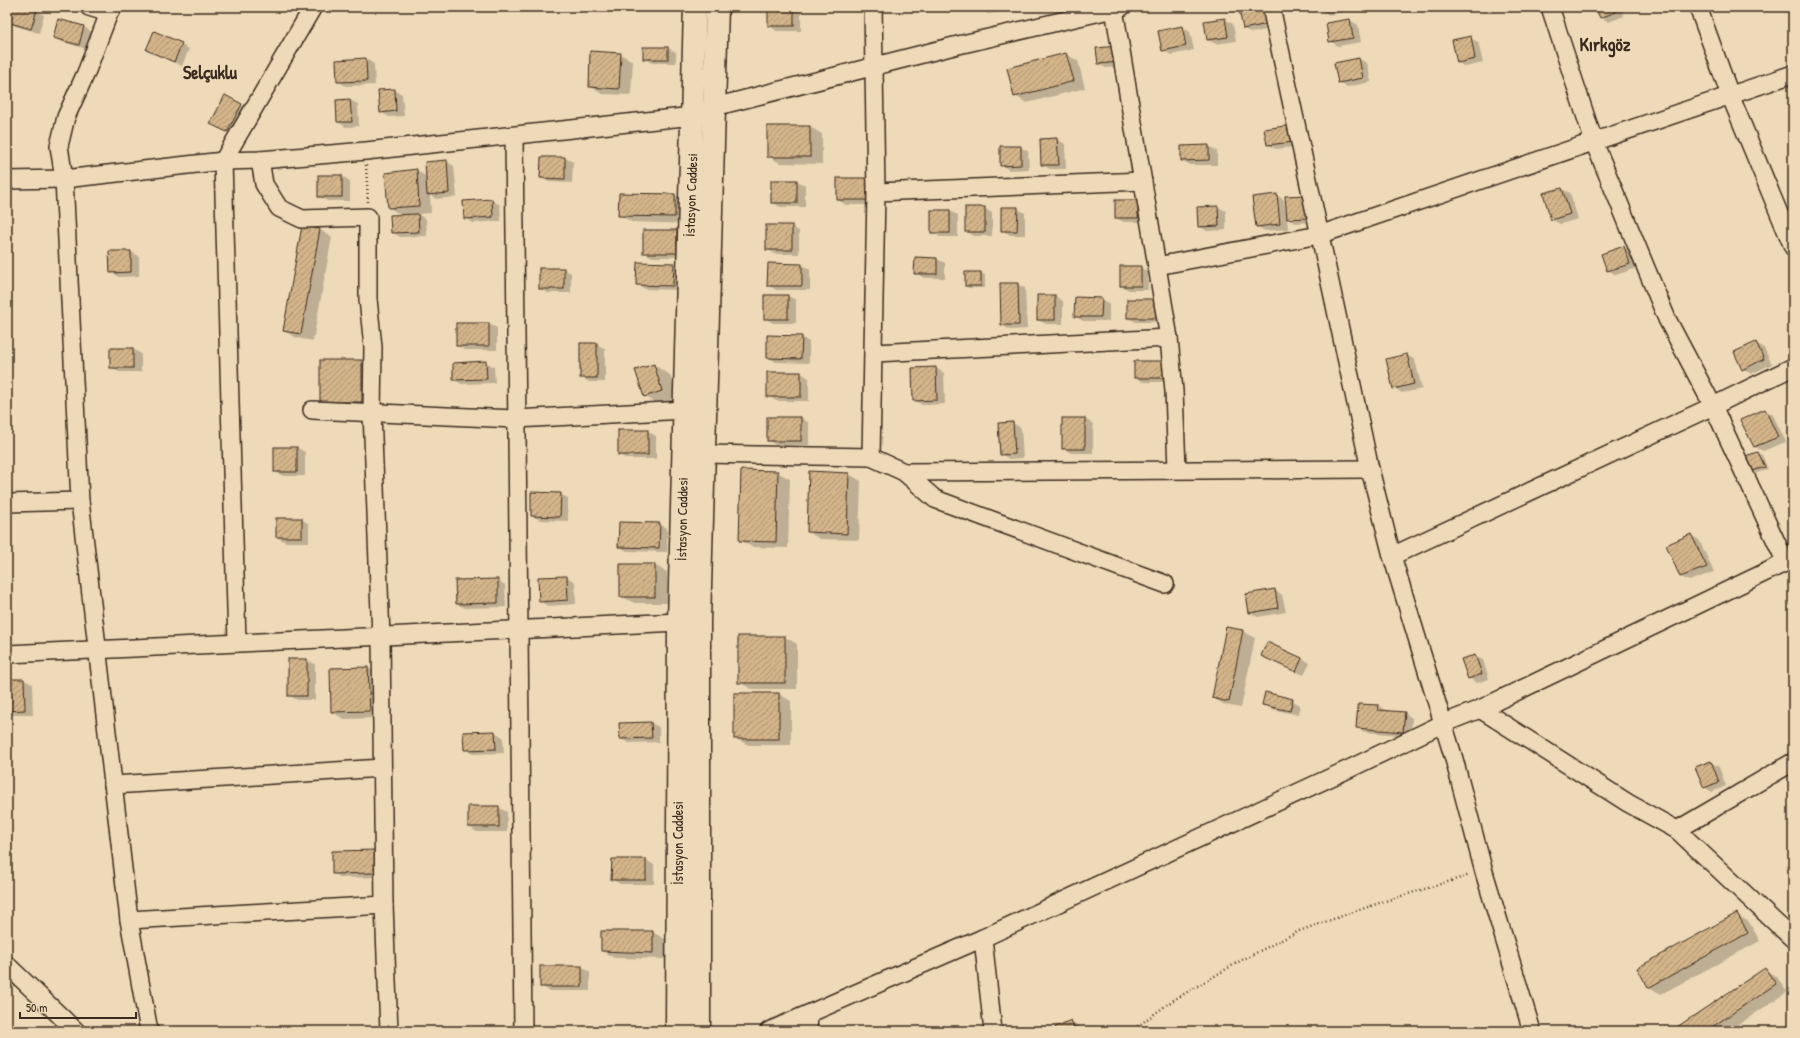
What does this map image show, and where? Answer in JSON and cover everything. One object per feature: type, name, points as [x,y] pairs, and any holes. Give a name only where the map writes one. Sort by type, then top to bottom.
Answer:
[{"type":"main road","name":"İstasyon Caddesi","points":[[677,1031],[679,622],[696,7]]},
{"type":"main road","points":[[699,1031],[699,621],[717,7]]},
{"type":"street","points":[[89,7],[111,10],[86,73],[66,117],[59,146],[64,179],[80,501],[129,920],[149,1031]]},
{"type":"street","points":[[237,643],[223,162],[313,7]]},
{"type":"street","points":[[871,457],[876,192],[873,7]]},
{"type":"street","points":[[1271,7],[1370,469],[1392,556],[1442,724],[1454,759],[1484,872],[1532,1031]]},
{"type":"street","points":[[769,1031],[983,938],[1351,768],[1442,724],[1480,709],[1790,561],[1713,406],[1667,318],[1594,142],[1550,7]]},
{"type":"street","points":[[1698,7],[1730,95],[1793,247]]},
{"type":"street","points":[[7,180],[64,179],[223,162],[366,151],[694,116],[714,107],[954,46],[1118,8],[1143,181],[1169,338],[1174,391],[1177,469]]},
{"type":"street","points":[[1157,266],[1319,235],[1793,74]]},
{"type":"street","points":[[514,136],[523,1031]]},
{"type":"street","points":[[260,160],[264,184],[278,208],[302,219],[368,217],[368,299],[373,346],[372,412],[381,636],[384,905],[390,1031]]},
{"type":"street","points":[[876,192],[1143,181]]},
{"type":"street","points":[[874,353],[1169,338]]},
{"type":"street","points":[[1392,556],[1793,367]]},
{"type":"street","points":[[312,410],[516,419],[685,410]]},
{"type":"street","points":[[704,454],[871,457],[904,472],[935,500],[1165,584]]},
{"type":"street","points":[[904,472],[1177,469],[1370,469]]},
{"type":"street","points":[[7,503],[80,501]]},
{"type":"street","points":[[7,654],[518,631],[679,622]]},
{"type":"street","points":[[1480,709],[1628,803],[1677,830],[1793,939]]},
{"type":"street","points":[[1677,830],[1793,762]]},
{"type":"street","points":[[113,785],[382,768]]},
{"type":"street","points":[[129,920],[384,905]]},
{"type":"street","points":[[983,938],[993,1031]]},
{"type":"street","points":[[7,965],[76,1031]]},
{"type":"street","points":[[808,1014],[808,1031]]},
{"type":"path","points":[[366,151],[368,217]]},
{"type":"path","points":[[1131,1031],[1172,1001],[1240,961],[1299,931],[1382,902],[1469,875],[1484,872]]},
{"type":"building","points":[[10,7],[26,7],[37,10],[31,29],[7,22]]},
{"type":"building","points":[[768,7],[794,7],[794,26],[768,26]]},
{"type":"building","points":[[1264,7],[1268,24],[1243,29],[1239,9]]},
{"type":"building","points":[[1595,7],[1614,7],[1616,12],[1600,18]]},
{"type":"building","points":[[1225,18],[1228,37],[1207,40],[1204,21]]},
{"type":"building","points":[[58,19],[84,26],[79,45],[53,38]]},
{"type":"building","points":[[1350,19],[1353,38],[1329,42],[1326,23]]},
{"type":"building","points":[[1182,26],[1186,46],[1162,51],[1158,31]]},
{"type":"building","points":[[154,31],[182,43],[174,62],[146,50]]},
{"type":"building","points":[[1471,36],[1475,59],[1457,63],[1452,40]]},
{"type":"building","points":[[1118,46],[1120,62],[1098,64],[1096,48]]},
{"type":"building","points":[[643,47],[668,47],[668,59],[643,59]]},
{"type":"building","points":[[590,51],[621,53],[619,89],[589,87]]},
{"type":"building","points":[[1066,53],[1074,81],[1014,97],[1007,68]]},
{"type":"building","points":[[366,58],[367,81],[337,82],[336,60]]},
{"type":"building","points":[[1359,58],[1363,78],[1338,83],[1334,63]]},
{"type":"building","points":[[395,89],[396,111],[380,113],[378,90]]},
{"type":"building","points":[[225,95],[242,104],[227,132],[210,124]]},
{"type":"building","points":[[350,99],[352,122],[337,122],[336,100]]},
{"type":"building","points":[[1292,125],[1294,142],[1267,145],[1264,129]]},
{"type":"building","points":[[767,126],[810,126],[810,157],[767,157]]},
{"type":"building","points":[[1057,138],[1059,165],[1041,165],[1040,139]]},
{"type":"building","points":[[1209,145],[1209,160],[1181,161],[1181,146]]},
{"type":"building","points":[[1000,146],[1021,146],[1021,165],[1000,166]]},
{"type":"building","points":[[541,157],[565,157],[565,179],[540,178]]},
{"type":"building","points":[[447,160],[449,193],[427,195],[425,162]]},
{"type":"building","points":[[417,169],[419,206],[388,208],[385,173]]},
{"type":"building","points":[[318,175],[342,175],[342,197],[318,197]]},
{"type":"building","points":[[837,178],[868,178],[868,200],[837,200]]},
{"type":"building","points":[[771,180],[797,180],[797,203],[771,203]]},
{"type":"building","points":[[1562,188],[1570,214],[1551,220],[1543,193]]},
{"type":"building","points":[[619,193],[675,194],[675,217],[618,216]]},
{"type":"building","points":[[1277,194],[1280,224],[1256,227],[1252,197]]},
{"type":"building","points":[[1307,195],[1308,218],[1287,219],[1285,196]]},
{"type":"building","points":[[492,199],[493,217],[464,219],[463,201]]},
{"type":"building","points":[[1115,200],[1138,200],[1138,218],[1115,218]]},
{"type":"building","points":[[1218,206],[1219,226],[1198,227],[1197,207]]},
{"type":"building","points":[[965,207],[985,207],[985,232],[965,232]]},
{"type":"building","points":[[1001,207],[1018,207],[1017,231],[1001,231]]},
{"type":"building","points":[[931,210],[950,210],[950,233],[931,233]]},
{"type":"building","points":[[418,214],[419,232],[391,233],[390,215]]},
{"type":"building","points":[[766,225],[792,225],[792,250],[766,250]]},
{"type":"building","points":[[302,226],[320,229],[301,334],[283,331]]},
{"type":"building","points":[[643,230],[677,230],[677,253],[643,253]]},
{"type":"building","points":[[1624,246],[1630,264],[1607,271],[1601,254]]},
{"type":"building","points":[[109,251],[131,251],[131,272],[110,273]]},
{"type":"building","points":[[915,257],[937,258],[937,274],[914,274]]},
{"type":"building","points":[[637,262],[674,263],[673,286],[636,285]]},
{"type":"building","points":[[768,263],[802,264],[802,286],[767,286]]},
{"type":"building","points":[[1120,266],[1141,266],[1141,286],[1120,286]]},
{"type":"building","points":[[539,268],[564,268],[564,289],[539,289]]},
{"type":"building","points":[[965,272],[981,272],[981,286],[965,286]]},
{"type":"building","points":[[1000,283],[1018,283],[1019,325],[1001,325]]},
{"type":"building","points":[[764,295],[788,295],[788,319],[764,319]]},
{"type":"building","points":[[1037,295],[1055,295],[1055,320],[1037,320]]},
{"type":"building","points":[[1075,297],[1102,298],[1101,317],[1074,317]]},
{"type":"building","points":[[1127,299],[1158,299],[1158,318],[1127,318]]},
{"type":"building","points":[[456,323],[489,323],[489,346],[456,346]]},
{"type":"building","points":[[767,335],[802,336],[801,359],[767,358]]},
{"type":"building","points":[[1756,342],[1764,359],[1742,370],[1734,352]]},
{"type":"building","points":[[580,343],[597,343],[597,378],[580,378]]},
{"type":"building","points":[[110,348],[133,348],[133,368],[110,368]]},
{"type":"building","points":[[1407,354],[1414,384],[1393,389],[1386,359]]},
{"type":"building","points":[[320,360],[362,360],[362,402],[320,402]]},
{"type":"building","points":[[486,361],[487,379],[453,380],[453,363]]},
{"type":"building","points":[[1134,361],[1164,361],[1164,378],[1134,378]]},
{"type":"building","points":[[654,364],[662,391],[644,397],[635,370]]},
{"type":"building","points":[[936,367],[937,400],[913,401],[912,368]]},
{"type":"building","points":[[767,372],[801,372],[801,397],[767,397]]},
{"type":"building","points":[[1765,409],[1778,437],[1754,447],[1740,420]]},
{"type":"building","points":[[767,417],[801,417],[801,441],[767,441]]},
{"type":"building","points":[[1062,418],[1085,418],[1085,449],[1062,449]]},
{"type":"building","points":[[1013,422],[1015,454],[1000,455],[998,423]]},
{"type":"building","points":[[618,430],[648,430],[648,455],[618,455]]},
{"type":"building","points":[[274,447],[297,447],[297,472],[274,472]]},
{"type":"building","points":[[1758,452],[1765,467],[1752,471],[1745,456]]},
{"type":"building","points":[[741,470],[778,471],[776,542],[739,541]]},
{"type":"building","points":[[809,471],[849,473],[847,534],[807,532]]},
{"type":"building","points":[[531,492],[561,493],[560,517],[531,516]]},
{"type":"building","points":[[276,518],[302,518],[302,537],[276,537]]},
{"type":"building","points":[[619,522],[660,523],[659,548],[618,547]]},
{"type":"building","points":[[1691,534],[1707,567],[1680,577],[1666,545]]},
{"type":"building","points":[[620,564],[655,564],[655,597],[620,597]]},
{"type":"building","points":[[567,576],[568,600],[539,602],[538,577]]},
{"type":"building","points":[[498,579],[498,603],[456,604],[455,580]]},
{"type":"building","points":[[1275,589],[1278,608],[1249,613],[1246,594]]},
{"type":"building","points":[[1226,627],[1243,630],[1229,702],[1212,698]]},
{"type":"building","points":[[738,636],[785,636],[785,683],[738,683]]},
{"type":"building","points":[[1267,642],[1302,658],[1296,672],[1261,656]]},
{"type":"building","points":[[1475,655],[1482,674],[1468,679],[1461,659]]},
{"type":"building","points":[[288,659],[307,659],[307,696],[288,696]]},
{"type":"building","points":[[368,667],[370,711],[331,712],[330,668]]},
{"type":"building","points":[[7,679],[24,679],[25,710],[7,711]]},
{"type":"building","points":[[1265,692],[1293,699],[1290,711],[1262,705]]},
{"type":"building","points":[[734,693],[779,693],[779,739],[734,739]]},
{"type":"building","points":[[1358,704],[1379,705],[1378,710],[1405,712],[1403,732],[1356,728]]},
{"type":"building","points":[[651,722],[652,738],[620,739],[619,723]]},
{"type":"building","points":[[495,731],[496,749],[464,750],[463,732]]},
{"type":"building","points":[[1711,761],[1719,782],[1704,788],[1695,767]]},
{"type":"building","points":[[468,806],[499,806],[499,827],[468,827]]},
{"type":"building","points":[[378,850],[378,873],[332,874],[332,851]]},
{"type":"building","points":[[612,859],[646,859],[646,880],[611,880]]},
{"type":"building","points":[[1737,913],[1748,933],[1648,988],[1637,968]]},
{"type":"building","points":[[601,931],[653,931],[653,953],[601,951]]},
{"type":"building","points":[[540,966],[582,966],[582,987],[540,987]]},
{"type":"building","points":[[1765,968],[1776,984],[1706,1031],[1675,1031],[1674,1029]]},
{"type":"building","points":[[1071,1020],[1075,1031],[1057,1031],[1055,1027]]},
{"type":"district","name":"Kırkgöz","points":[[1605,45]]},
{"type":"district","name":"Selçuklu","points":[[210,73]]}]
